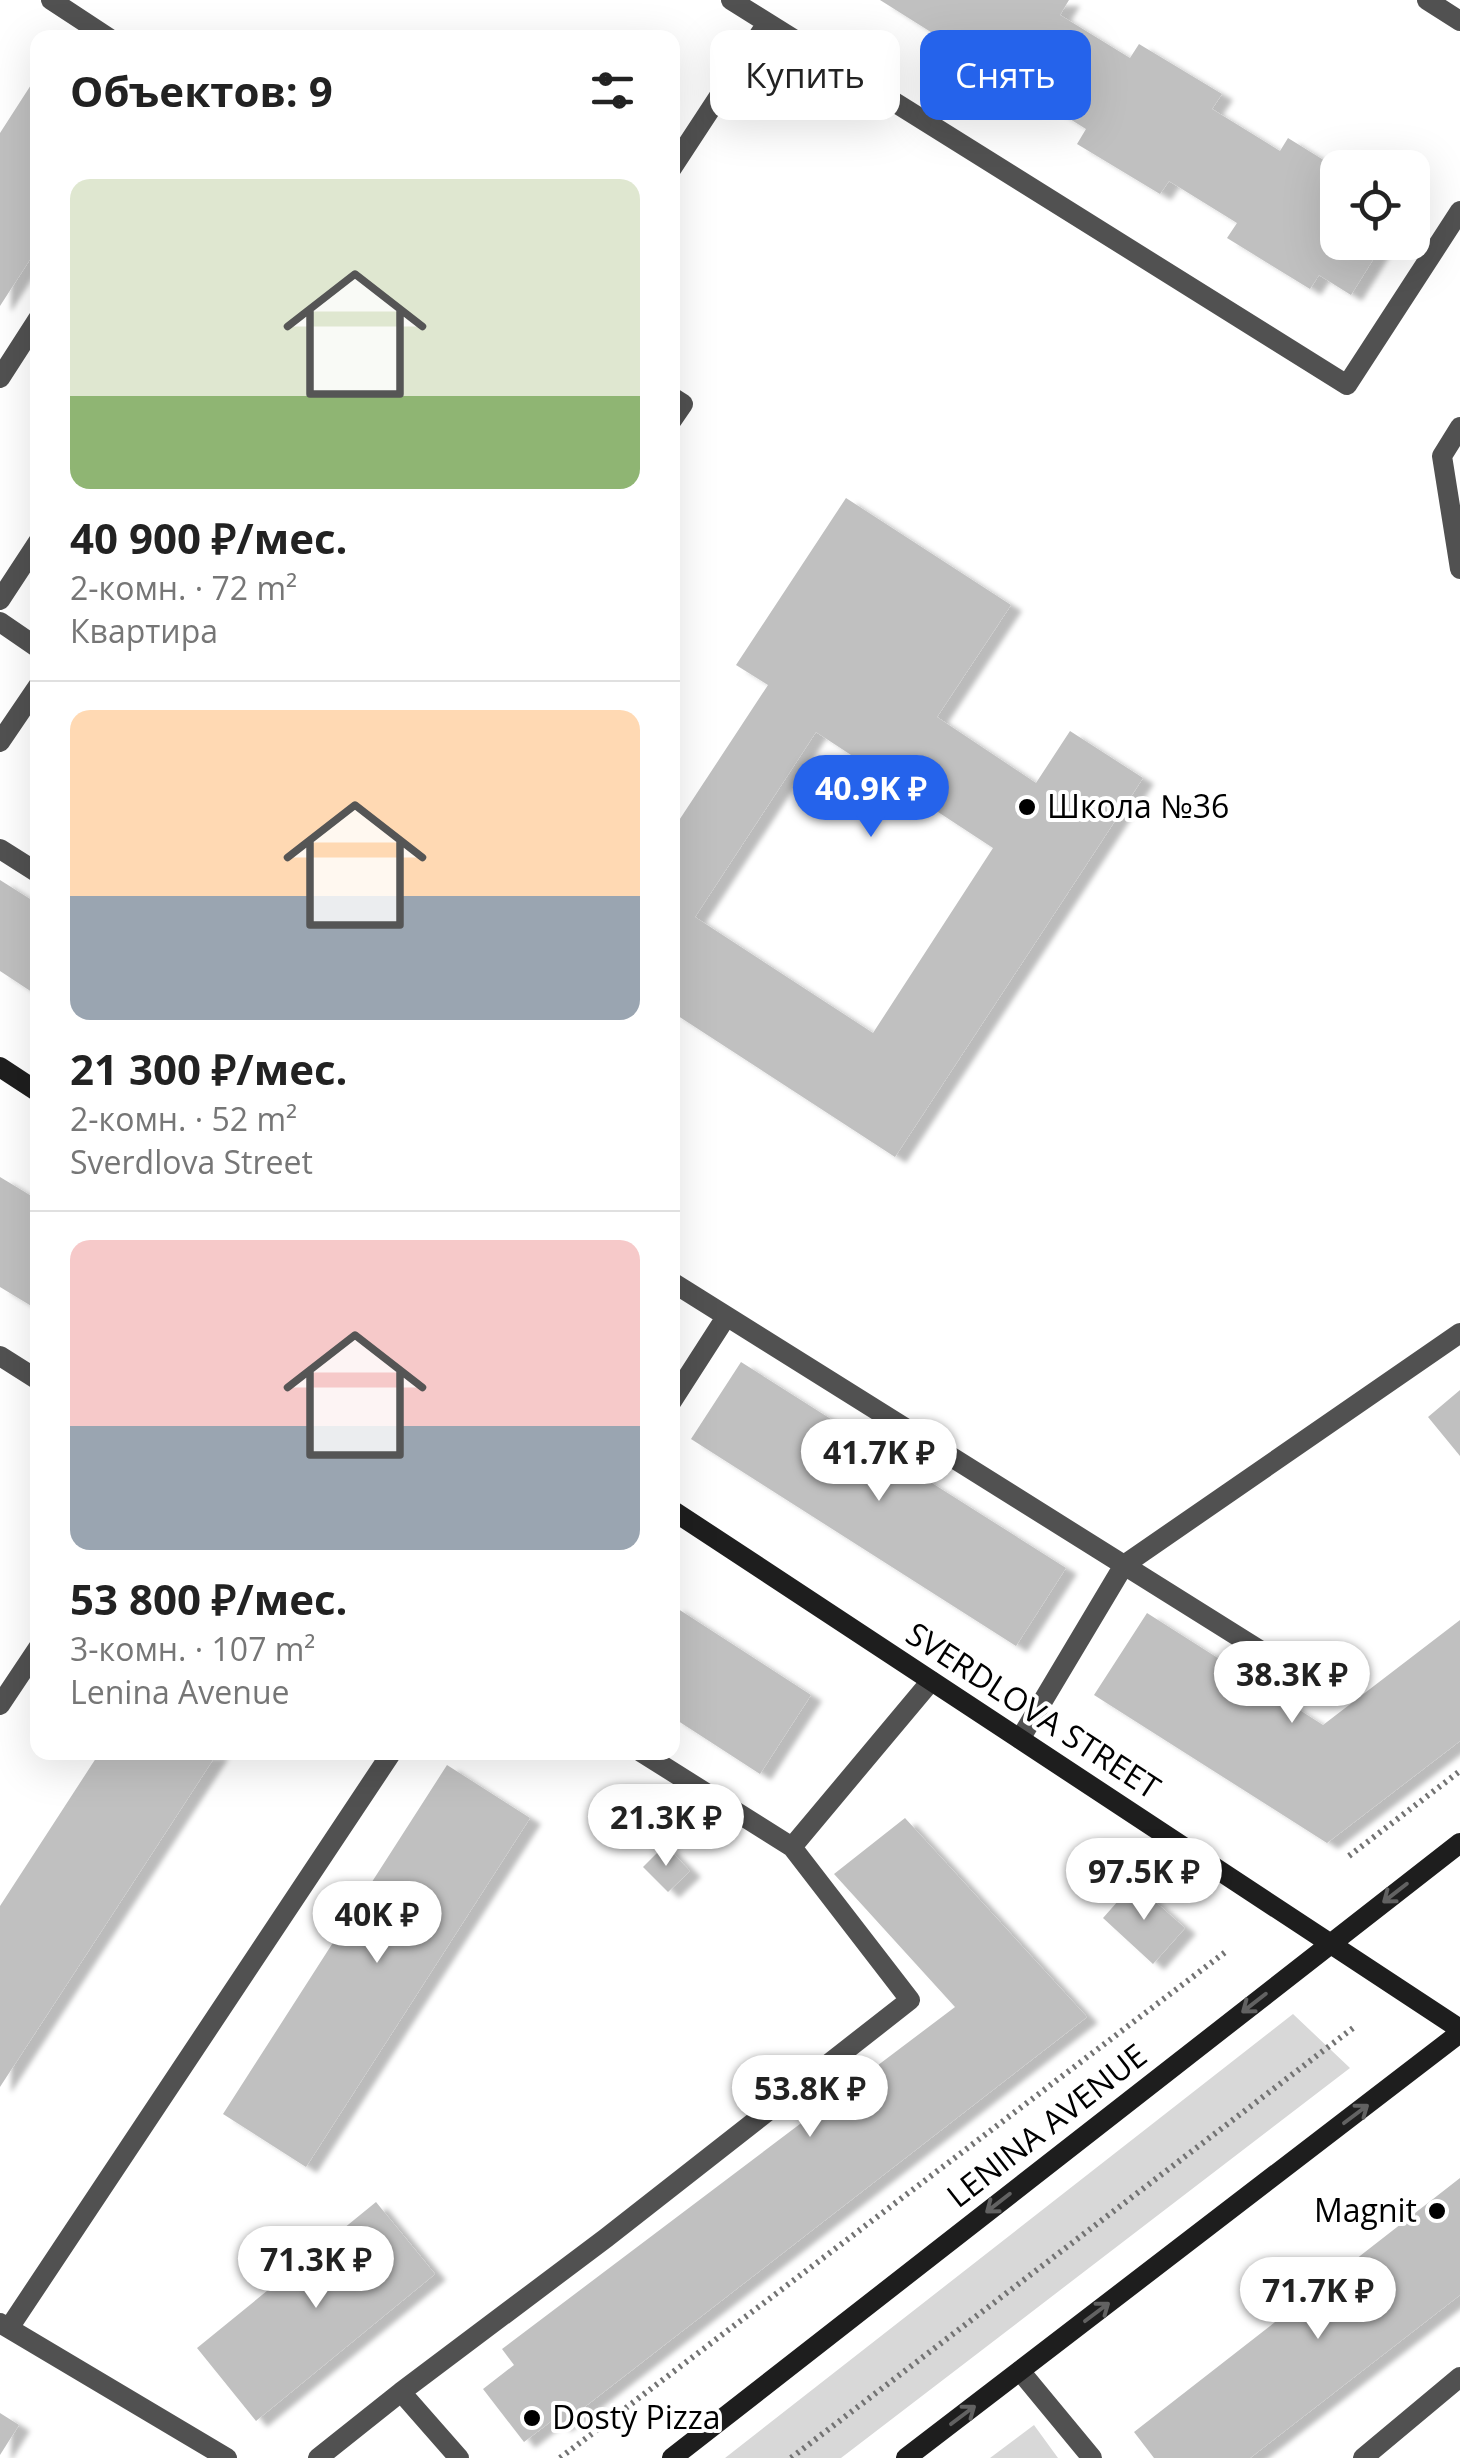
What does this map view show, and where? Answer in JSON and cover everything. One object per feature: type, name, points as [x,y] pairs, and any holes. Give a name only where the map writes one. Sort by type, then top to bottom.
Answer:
[{"type":"main road","points":[[0,1067],[30,1087]]},
{"type":"main road","name":"SVERDLOVA STREET","points":[[680,1515],[1460,2031]]},
{"type":"main road","name":"LENINA AVENUE","points":[[672,2458],[1460,1844]]},
{"type":"main road","points":[[906,2458],[1460,2031]]},
{"type":"street","points":[[50,0],[97,30]]},
{"type":"street","points":[[731,0],[1347,386],[1460,211]]},
{"type":"street","points":[[1427,0],[1460,21]]},
{"type":"street","points":[[680,156],[767,22]]},
{"type":"street","points":[[0,378],[30,331]]},
{"type":"street","points":[[1460,426],[1442,456],[1460,569]]},
{"type":"street","points":[[0,600],[30,554]]},
{"type":"street","points":[[0,622],[30,643]]},
{"type":"street","points":[[0,742],[30,698]]},
{"type":"street","points":[[0,849],[30,868]]},
{"type":"street","points":[[680,1287],[1290,1669]]},
{"type":"street","points":[[680,1388],[726,1317]]},
{"type":"street","points":[[1020,1739],[1124,1566],[1460,1332]]},
{"type":"street","points":[[0,1356],[30,1375]]},
{"type":"street","points":[[0,1705],[30,1660]]},
{"type":"street","points":[[792,1847],[931,1680]]},
{"type":"street","points":[[227,2458],[4,2325],[387,1760]]},
{"type":"street","points":[[318,2458],[910,2000],[792,1847],[654,1760]]},
{"type":"street","points":[[1020,2371],[1092,2458]]},
{"type":"street","points":[[1363,2458],[1460,2378]]},
{"type":"street","points":[[401,2392],[458,2458]]},
{"type":"path","points":[[1348,1856],[1460,1770]]},
{"type":"path","points":[[560,2458],[1228,1950]]},
{"type":"path","points":[[791,2458],[1353,2028]]},
{"type":"shaded area","points":[[1293,2014],[1350,2068],[841,2458],[725,2458]]},
{"type":"shaded area","points":[[1034,2425],[1058,2458],[990,2458]]},
{"type":"building","points":[[880,0],[1069,0],[1060,15],[1084,30],[928,30]]},
{"type":"building","points":[[1091,34],[1130,58],[1139,44],[1222,94],[1212,109],[1280,151],[1288,138],[1320,158],[1320,260],[1373,260],[1351,295],[1319,275],[1310,289],[1227,238],[1237,223],[1169,181],[1160,194],[1077,144],[1086,129],[1072,120],[1091,120]]},
{"type":"building","points":[[30,86],[30,259],[0,306],[0,133]]},
{"type":"building","name":"Школа №36","points":[[846,498],[1011,605],[937,717],[1036,783],[1070,731],[1143,778],[895,1157],[680,1017],[680,819],[768,685],[736,665]],"holes":[[[816,732],[993,848],[873,1033],[695,917]]]},
{"type":"building","points":[[0,880],[30,899],[30,991],[0,971]]},
{"type":"building","points":[[0,1177],[30,1195],[30,1305],[0,1287]]},
{"type":"building","points":[[741,1362],[1066,1568],[1016,1646],[691,1439]]},
{"type":"building","points":[[1460,1390],[1460,1456],[1428,1417]]},
{"type":"building","points":[[680,1610],[811,1695],[760,1774],[680,1722]]},
{"type":"building","points":[[1147,1613],[1323,1725],[1460,1620],[1460,1741],[1327,1843],[1094,1695]]},
{"type":"building","points":[[95,1760],[213,1760],[0,2087],[0,1906]]},
{"type":"building","points":[[447,1765],[530,1818],[306,2167],[223,2114]]},
{"type":"building","points":[[905,1818],[1087,2017],[560,2426],[554,2419],[524,2442],[483,2389],[514,2365],[502,2349],[955,2007],[834,1874]]},
{"type":"building","points":[[665,1845],[690,1871],[668,1892],[643,1867]]},
{"type":"building","points":[[1134,1883],[1185,1928],[1153,1964],[1103,1918]]},
{"type":"building","points":[[1460,2178],[1460,2295],[1250,2458],[1154,2458],[1134,2432]]},
{"type":"building","points":[[376,2202],[435,2274],[256,2421],[197,2348]]},
{"type":"building","points":[[0,2413],[19,2425],[0,2455]]},
{"type":"place","name":"Школа №36","points":[[1027,807]]},
{"type":"place","name":"Magnit","points":[[1437,2211]]},
{"type":"place","name":"Dosty Pizza","points":[[532,2418]]}]
